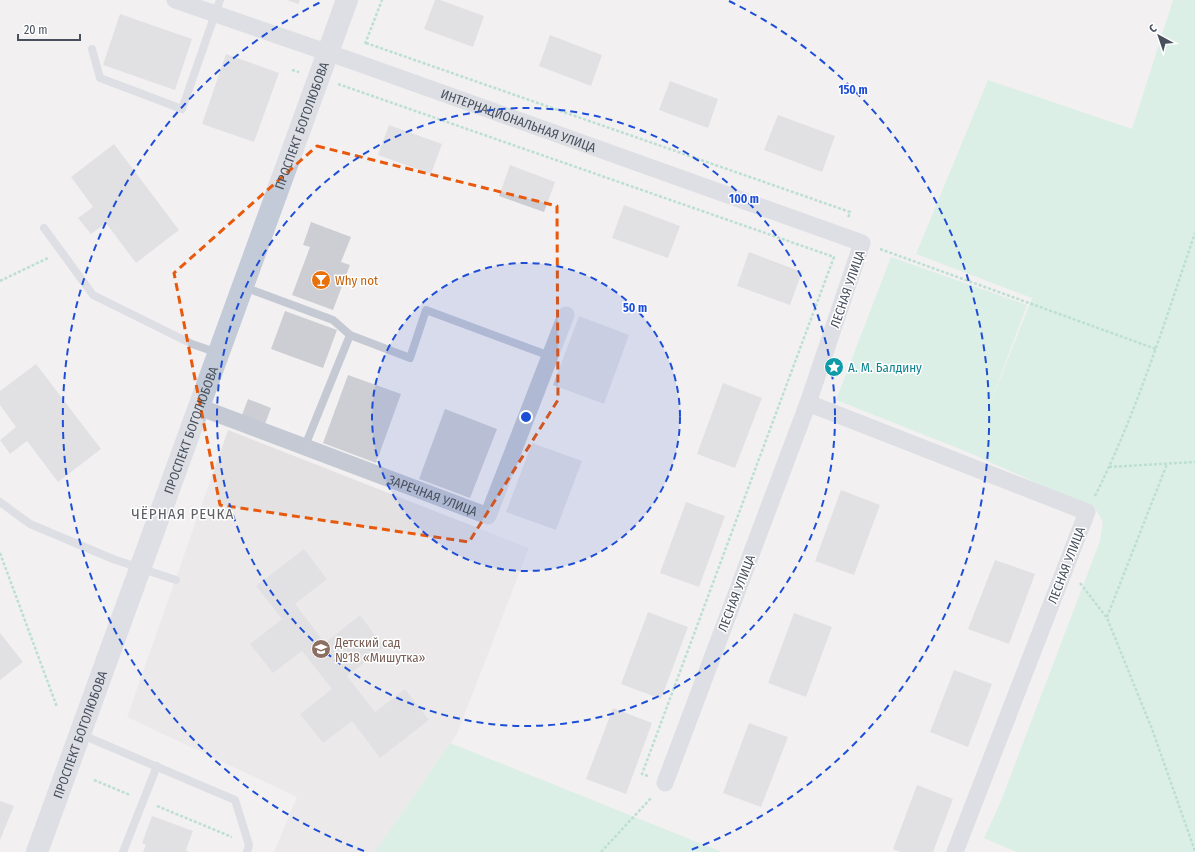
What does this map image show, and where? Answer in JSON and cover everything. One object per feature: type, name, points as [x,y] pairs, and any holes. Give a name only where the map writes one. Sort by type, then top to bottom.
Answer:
[{"type":"main road","name":"ПРОСПЕКТ БОГОЛЮБОВА","points":[[37,852],[79,733],[348,0]]},
{"type":"street","name":"ИНТЕРНАЦИОНАЛЬНАЯ УЛИЦА","points":[[174,0],[218,7],[328,52],[862,243]]},
{"type":"street","name":"ЛЕСНАЯ УЛИЦА","points":[[665,783],[808,402],[862,243]]},
{"type":"street","name":"ЗАРЕЧНАЯ УЛИЦА","points":[[199,407],[488,516],[566,314]]},
{"type":"street","name":"ЛЕСНАЯ УЛИЦА","points":[[808,402],[1087,512],[955,852]]},
{"type":"lane","points":[[92,49],[100,78],[182,109],[218,7]]},
{"type":"lane","points":[[44,228],[94,295],[192,344],[218,354]]},
{"type":"lane","points":[[243,286],[333,320],[350,335],[410,358],[426,310],[550,356]]},
{"type":"lane","points":[[305,446],[350,335]]},
{"type":"lane","points":[[0,502],[30,524],[113,559],[176,580]]},
{"type":"lane","points":[[79,733],[235,800],[248,848]]},
{"type":"lane","points":[[123,852],[157,766]]},
{"type":"path","points":[[366,43],[850,212],[642,774],[665,783],[601,852]]},
{"type":"path","points":[[348,88],[834,257]]},
{"type":"path","points":[[1087,512],[1109,468],[1156,349],[1195,233]]},
{"type":"path","points":[[862,243],[1156,349]]},
{"type":"path","points":[[0,281],[61,252]]},
{"type":"path","points":[[1109,468],[1195,462]]},
{"type":"path","points":[[1107,618],[1167,464]]},
{"type":"path","points":[[0,553],[57,707]]},
{"type":"path","points":[[1066,565],[1107,618],[1155,737],[1195,851]]},
{"type":"path","points":[[94,780],[248,848]]},
{"type":"highlighted area","points":[[317,146],[557,206],[558,400],[469,542],[220,505],[174,273]]},
{"type":"shaded area","name":"Детский сад №18 «Мишутка»","points":[[228,430],[529,548],[457,734],[375,852],[274,852],[297,797],[127,717]]},
{"type":"green space","points":[[1173,0],[1195,0],[1195,852],[1016,852],[984,838],[1001,801],[1100,541],[1103,522],[1096,510],[970,453],[836,400],[891,257],[1027,305],[987,412],[1032,298],[916,254],[988,80],[1132,129]]},
{"type":"green space","points":[[450,743],[722,852],[375,852]]},
{"type":"building","points":[[287,0],[300,0],[298,4]]},
{"type":"building","points":[[435,0],[440,0],[484,16],[473,47],[424,29]]},
{"type":"building","points":[[120,14],[192,39],[175,90],[103,65]]},
{"type":"building","points":[[550,35],[602,55],[591,86],[539,66]]},
{"type":"building","points":[[226,54],[279,73],[254,142],[202,124]]},
{"type":"building","points":[[670,81],[718,99],[708,128],[659,110]]},
{"type":"building","points":[[778,115],[835,136],[822,172],[764,150]]},
{"type":"building","points":[[389,125],[442,144],[431,174],[378,155]]},
{"type":"building","points":[[114,144],[179,230],[136,263],[106,223],[91,234],[78,218],[93,207],[71,177]]},
{"type":"building","points":[[510,165],[555,182],[544,212],[499,196]]},
{"type":"building","points":[[624,205],[680,226],[668,258],[612,238]]},
{"type":"building","name":"Why not","points":[[311,222],[351,237],[341,262],[350,265],[333,310],[292,295],[310,247],[303,245]]},
{"type":"building","points":[[749,252],[802,272],[790,305],[737,286]]},
{"type":"building","points":[[285,311],[337,330],[323,368],[271,349]]},
{"type":"building","points":[[579,316],[629,335],[604,404],[553,385]]},
{"type":"building","points":[[36,364],[101,449],[58,482],[27,441],[10,454],[0,440],[16,427],[0,405],[0,391]]},
{"type":"building","points":[[348,375],[401,394],[376,463],[323,443]]},
{"type":"building","points":[[723,383],[762,398],[735,468],[697,454]]},
{"type":"building","points":[[248,399],[271,408],[265,424],[242,415]]},
{"type":"building","points":[[445,409],[497,429],[470,498],[419,479]]},
{"type":"building","points":[[532,443],[582,461],[556,530],[506,512]]},
{"type":"building","points":[[841,490],[880,505],[854,575],[815,561]]},
{"type":"building","points":[[686,502],[725,516],[699,587],[660,573]]},
{"type":"building","points":[[304,549],[327,579],[295,604],[325,643],[360,615],[384,647],[347,676],[375,712],[405,689],[429,720],[380,758],[352,721],[323,743],[300,714],[332,689],[302,651],[273,673],[250,644],[282,619],[256,586]]},
{"type":"building","points":[[995,560],[1035,574],[1009,644],[968,629]]},
{"type":"building","points":[[648,612],[688,627],[661,699],[621,684]]},
{"type":"building","points":[[794,613],[832,627],[806,697],[768,683]]},
{"type":"building","points":[[0,633],[23,662],[0,680]]},
{"type":"building","points":[[954,670],[992,684],[968,747],[930,732]]},
{"type":"building","points":[[613,708],[652,723],[626,794],[586,779]]},
{"type":"building","points":[[749,723],[788,737],[761,807],[723,793]]},
{"type":"building","points":[[917,785],[953,799],[933,852],[900,852],[893,849]]},
{"type":"building","points":[[0,801],[14,806],[0,840]]},
{"type":"building","points":[[152,816],[193,831],[186,850],[189,852],[143,852],[146,845],[142,843]]},
{"type":"place","name":"Why not","points":[[321,280]]},
{"type":"place","name":"А. М. Балдину","points":[[834,367]]},
{"type":"place","name":"Детский сад №18 «Мишутка»","points":[[321,649]]},
{"type":"district","name":"ЧЁРНАЯ РЕЧКА","points":[[183,514]]}]
